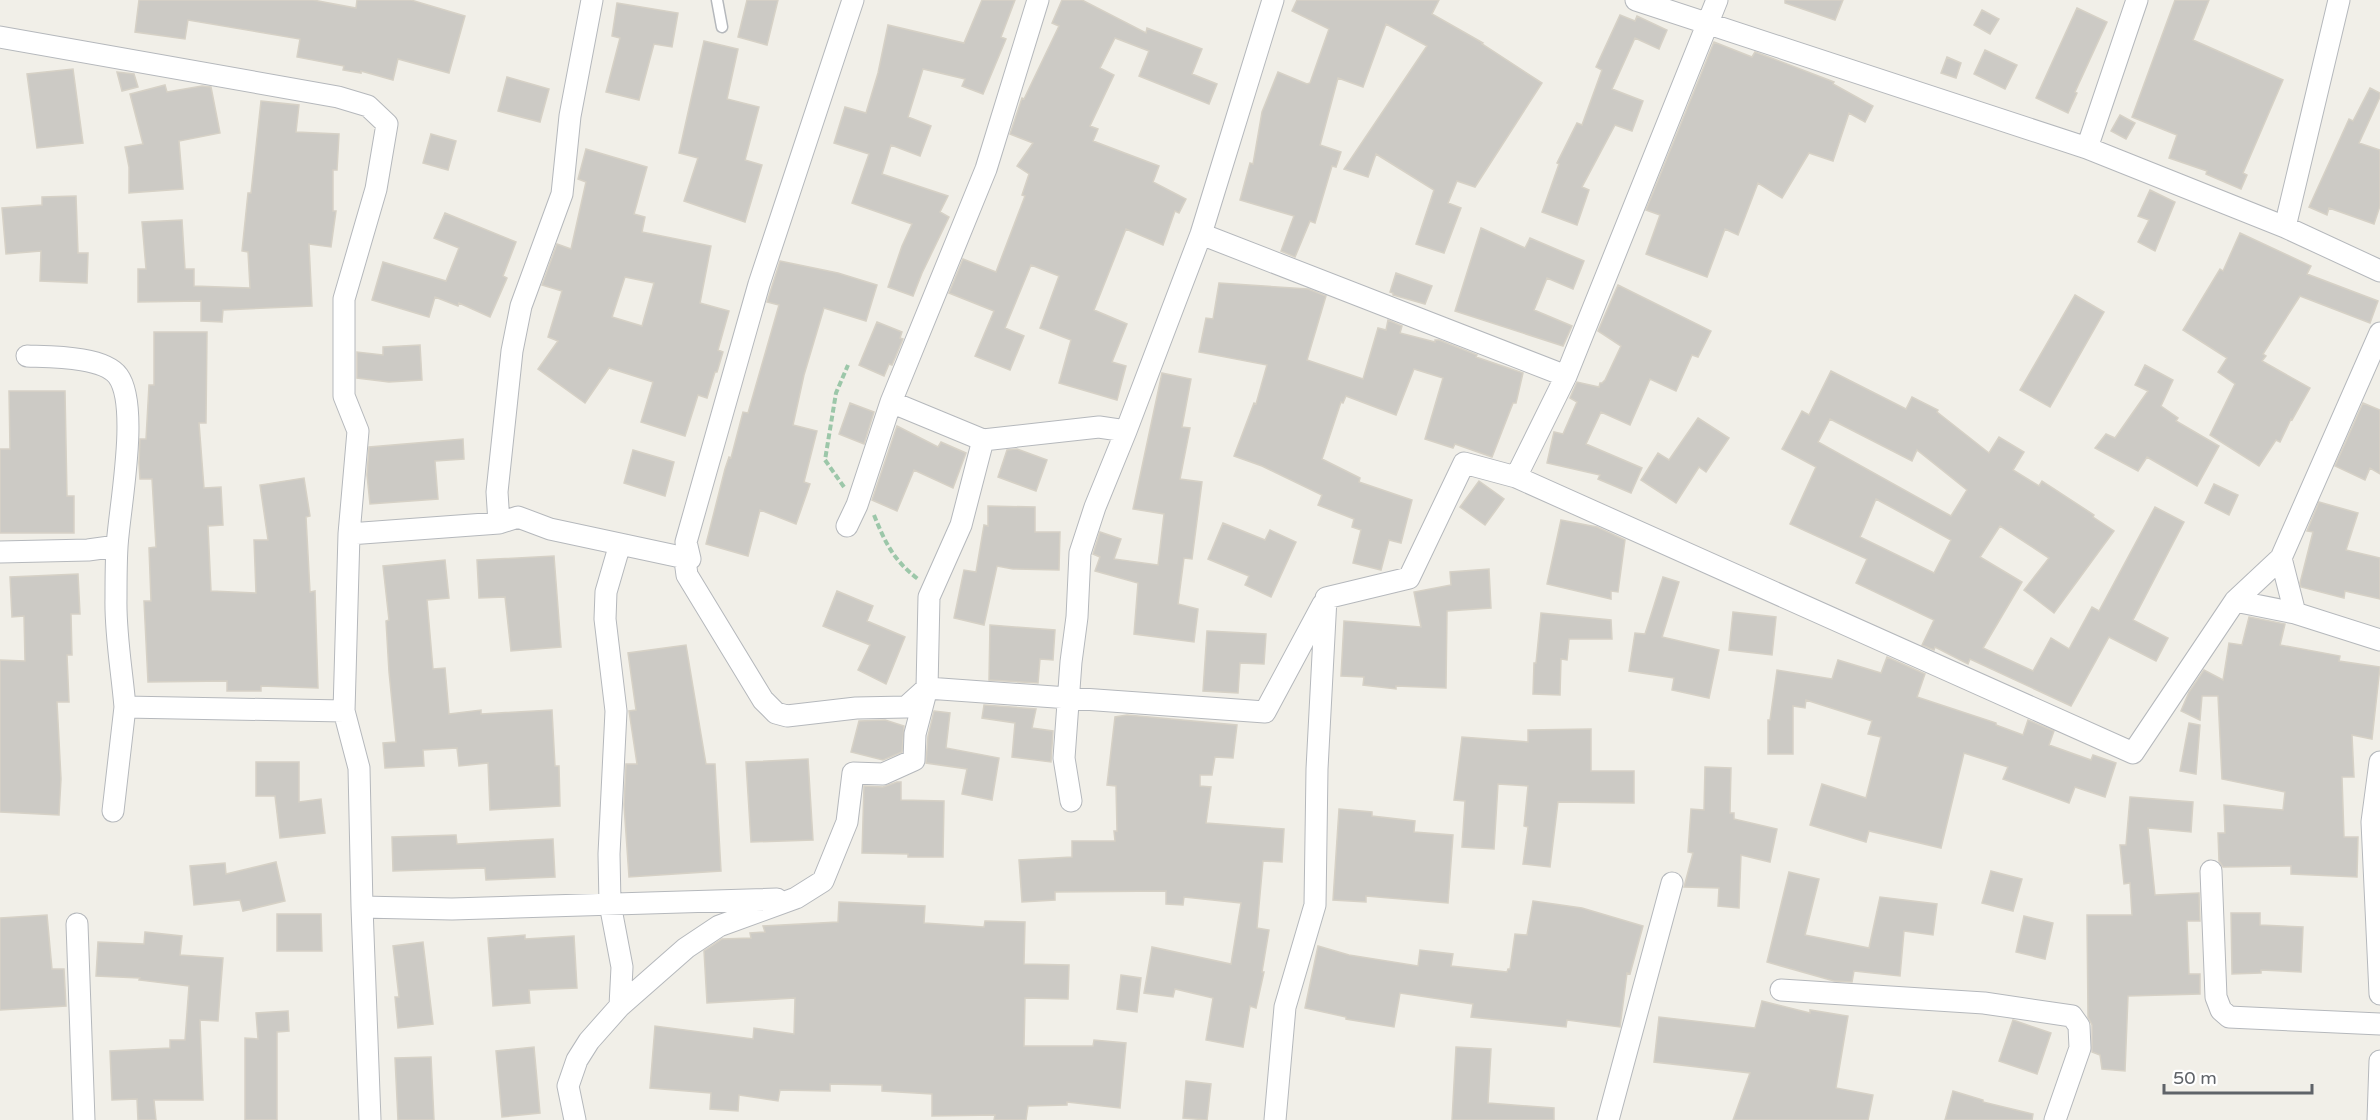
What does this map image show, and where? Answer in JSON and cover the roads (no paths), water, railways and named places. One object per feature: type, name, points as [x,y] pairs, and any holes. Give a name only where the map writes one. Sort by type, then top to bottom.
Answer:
[{"type":"street","points":[[499,523],[497,492],[512,351],[521,306],[562,194],[570,116],[592,0]]},
{"type":"street","points":[[690,559],[686,542],[759,284],[853,0]]},
{"type":"street","points":[[847,526],[857,505],[891,402],[986,169],[1038,0]]},
{"type":"street","points":[[1071,801],[1064,758],[1071,662],[1077,617],[1080,553],[1095,507],[1201,234],[1274,0]]},
{"type":"street","points":[[1636,0],[2087,148],[2285,227],[2380,271]]},
{"type":"street","points":[[1516,477],[1566,376],[1717,0]]},
{"type":"street","points":[[2087,148],[2137,0]]},
{"type":"street","points":[[2285,227],[2338,0]]},
{"type":"street","points":[[0,37],[338,97],[368,106],[387,124],[376,189],[344,299],[344,396],[358,431],[349,534],[344,711],[359,768],[370,1120]]},
{"type":"street","points":[[1201,234],[1566,376]]},
{"type":"street","points":[[690,559],[685,560],[687,575],[762,700],[776,713],[787,716],[856,708],[906,707],[927,688],[1265,712],[1326,598],[1409,578],[1464,463],[1516,477],[2133,753],[2235,601],[2281,558],[2380,333]]},
{"type":"street","points":[[27,356],[71,358],[103,365],[118,374],[125,390],[127,418],[124,494],[117,546],[116,601],[125,707],[113,811]]},
{"type":"street","points":[[891,402],[983,440],[1099,427],[1126,431]]},
{"type":"street","points":[[575,1120],[568,1086],[577,1060],[589,1041],[620,1006],[686,948],[719,926],[796,898],[823,881],[847,822],[853,773],[883,774],[914,759],[915,734],[927,688],[929,597],[961,525],[983,440]]},
{"type":"street","points":[[349,534],[499,523],[518,517],[550,529],[690,559]]},
{"type":"street","points":[[620,544],[606,592],[605,619],[616,711],[609,854],[610,904],[622,967],[620,1006]]},
{"type":"street","points":[[0,552],[88,550],[117,546]]},
{"type":"street","points":[[2281,558],[2295,613]]},
{"type":"street","points":[[1275,1120],[1285,1007],[1315,904],[1317,769],[1326,598]]},
{"type":"street","points":[[2235,601],[2295,613],[2380,640]]},
{"type":"street","points":[[125,707],[344,711]]},
{"type":"street","points":[[2380,762],[2372,822],[2380,994]]},
{"type":"street","points":[[2211,871],[2216,998],[2221,1010],[2229,1017],[2380,1024]]},
{"type":"street","points":[[1608,1120],[1672,883]]},
{"type":"street","points":[[362,907],[452,909],[796,898]]},
{"type":"street","points":[[77,924],[84,1120]]},
{"type":"street","points":[[1780,990],[1984,1003],[2072,1016],[2079,1026],[2080,1048],[2055,1120]]},
{"type":"street","points":[[2378,1120],[2380,1061]]},
{"type":"lane","points":[[717,0],[722,27]]}]
